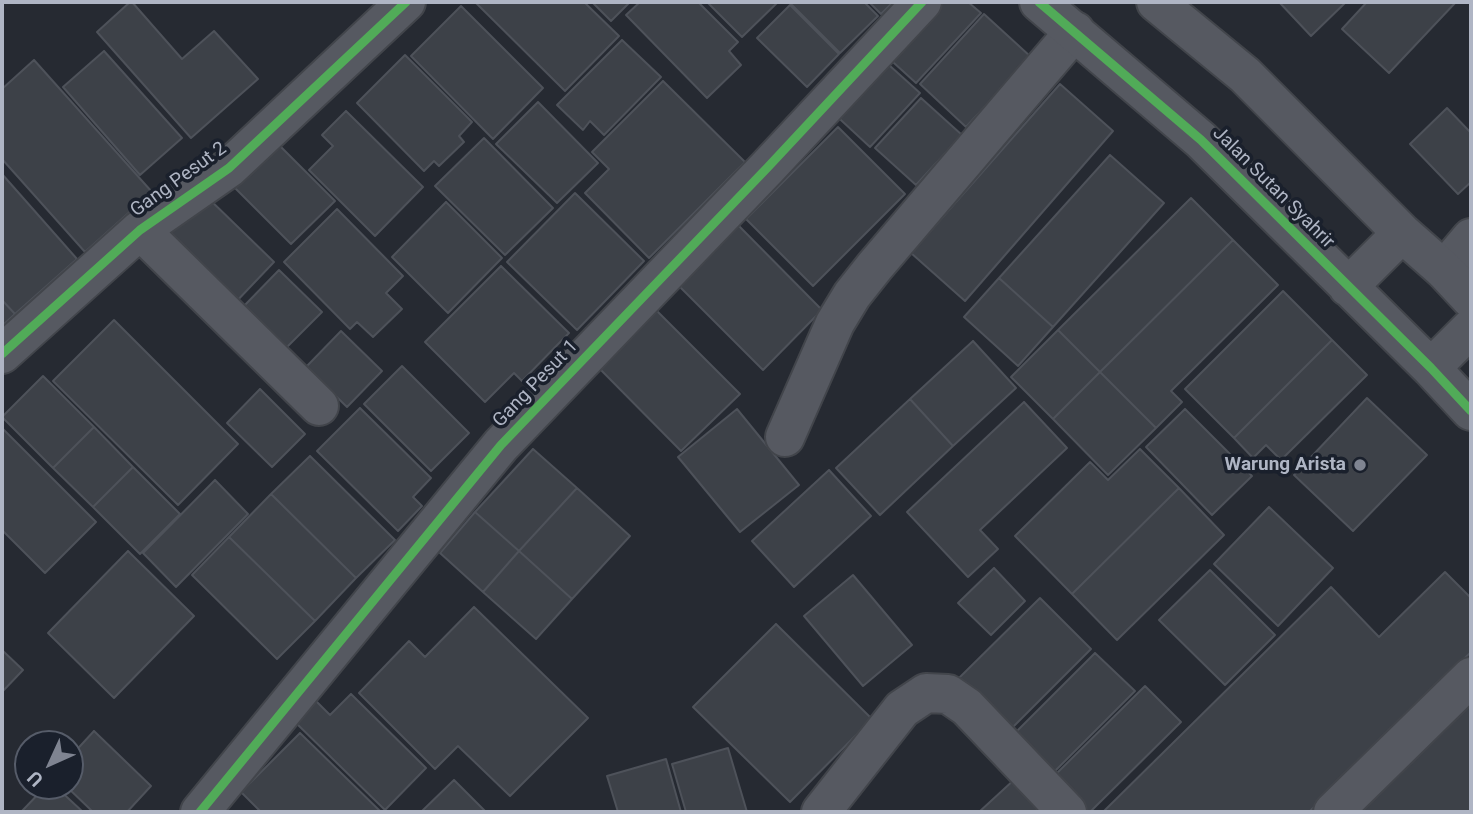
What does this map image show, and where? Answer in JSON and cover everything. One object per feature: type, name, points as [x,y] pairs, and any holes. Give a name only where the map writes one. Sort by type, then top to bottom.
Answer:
[{"type":"street","name":"Gang Pesut 2","points":[[2,354],[140,230],[229,168],[406,2]]},
{"type":"street","name":"Gang Pesut 1","points":[[200,812],[501,445],[922,2]]},
{"type":"street","name":"Jalan Sutan Syahrir","points":[[1040,2],[1201,141],[1431,368],[1471,411]]},
{"type":"street","points":[[1156,2],[1245,75],[1471,299]]},
{"type":"street","points":[[785,437],[835,323],[852,295],[1075,31]]},
{"type":"street","points":[[140,230],[319,407]]},
{"type":"street","points":[[1348,287],[1402,233]]},
{"type":"street","points":[[1444,270],[1471,238]]},
{"type":"street","points":[[1431,368],[1471,328]]},
{"type":"street","points":[[1333,812],[1471,677]]},
{"type":"street","points":[[821,812],[902,709],[926,693],[948,694],[967,707],[1067,812]]},
{"type":"building","points":[[130,2],[182,59],[214,31],[258,79],[191,138],[97,32]]},
{"type":"building","points":[[475,2],[584,2],[619,36],[565,91]]},
{"type":"building","points":[[592,2],[630,2],[611,21]]},
{"type":"building","points":[[640,2],[698,2],[738,42],[729,51],[741,65],[707,98],[626,15]]},
{"type":"building","points":[[707,2],[778,2],[742,37]]},
{"type":"building","points":[[789,2],[864,2],[878,16],[840,53]]},
{"type":"building","points":[[869,2],[893,2],[881,14]]},
{"type":"building","points":[[931,2],[968,2],[981,13],[916,83],[883,53]]},
{"type":"building","points":[[1279,2],[1346,2],[1311,36]]},
{"type":"building","points":[[1367,2],[1456,2],[1389,73],[1342,29]]},
{"type":"building","points":[[790,5],[839,54],[807,87],[757,38]]},
{"type":"building","points":[[461,6],[543,88],[493,139],[411,56]]},
{"type":"building","points":[[984,14],[1031,57],[966,127],[920,84]]},
{"type":"building","points":[[622,40],[661,77],[604,135],[590,121],[583,130],[557,105]]},
{"type":"building","points":[[104,51],[182,138],[140,175],[63,87]]},
{"type":"building","points":[[405,55],[472,122],[459,136],[464,142],[439,166],[434,161],[424,171],[357,103]]},
{"type":"building","points":[[879,56],[920,93],[870,147],[829,109]]},
{"type":"building","points":[[34,60],[152,192],[85,252],[2,159],[2,89]]},
{"type":"building","points":[[663,81],[745,162],[649,258],[585,193],[609,169],[592,152]]},
{"type":"building","points":[[1060,84],[1113,131],[965,301],[911,253]]},
{"type":"building","points":[[921,98],[962,135],[916,185],[875,148]]},
{"type":"building","points":[[538,102],[598,163],[557,203],[496,144]]},
{"type":"building","points":[[1447,108],[1471,133],[1471,182],[1458,194],[1410,144]]},
{"type":"building","points":[[346,111],[423,187],[375,236],[309,170],[333,146],[322,135]]},
{"type":"building","points":[[838,127],[905,194],[813,286],[746,219]]},
{"type":"building","points":[[484,138],[553,208],[505,255],[435,186]]},
{"type":"building","points":[[277,143],[335,201],[291,244],[234,187]]},
{"type":"building","points":[[1110,155],[1164,203],[1053,327],[999,278]]},
{"type":"building","points":[[2,174],[77,259],[15,314],[2,300]]},
{"type":"building","points":[[575,193],[644,261],[577,330],[507,262]]},
{"type":"building","points":[[205,195],[274,262],[233,305],[163,238]]},
{"type":"building","points":[[1191,198],[1233,240],[1100,372],[1058,330]]},
{"type":"building","points":[[446,202],[502,258],[448,313],[392,257]]},
{"type":"building","points":[[337,209],[403,276],[386,293],[402,309],[373,337],[357,322],[350,329],[284,262]]},
{"type":"building","points":[[738,225],[822,310],[763,370],[678,285]]},
{"type":"building","points":[[1233,240],[1278,285],[1171,391],[1182,402],[1156,428],[1100,372]]},
{"type":"building","points":[[501,266],[569,333],[522,381],[514,373],[485,402],[425,342]]},
{"type":"building","points":[[279,270],[322,312],[283,351],[241,309]]},
{"type":"building","points":[[999,278],[1053,327],[1018,366],[964,317]]},
{"type":"building","points":[[1283,291],[1332,340],[1234,438],[1185,389]]},
{"type":"building","points":[[2,300],[15,314],[2,326]]},
{"type":"building","points":[[652,306],[740,394],[681,451],[594,363]]},
{"type":"building","points":[[114,320],[238,444],[178,505],[53,381]]},
{"type":"building","points":[[1058,330],[1100,372],[1053,419],[1011,377]]},
{"type":"building","points":[[341,331],[382,371],[347,407],[306,367]]},
{"type":"building","points":[[1332,340],[1367,375],[1281,460],[1266,445],[1253,458],[1234,438]]},
{"type":"building","points":[[973,341],[1016,388],[953,446],[910,399]]},
{"type":"building","points":[[402,366],[469,433],[431,471],[364,404]]},
{"type":"building","points":[[1100,372],[1156,428],[1108,475],[1053,419]]},
{"type":"building","points":[[43,376],[94,427],[53,468],[2,417]]},
{"type":"building","points":[[260,389],[305,434],[272,467],[227,423]]},
{"type":"building","name":"Warung Arista","points":[[1367,398],[1427,455],[1353,531],[1294,475]]},
{"type":"building","points":[[910,399],[953,446],[880,515],[836,468]]},
{"type":"building","points":[[1024,402],[1067,448],[980,530],[998,549],[968,577],[907,512]]},
{"type":"building","points":[[360,408],[431,478],[413,497],[422,506],[398,531],[317,451]]},
{"type":"building","points":[[737,409],[799,485],[740,532],[678,457]]},
{"type":"building","points":[[1185,409],[1252,476],[1212,515],[1146,447]]},
{"type":"building","points":[[94,427],[133,467],[93,507],[53,468]]},
{"type":"building","points":[[2,428],[96,522],[45,573],[2,530]]},
{"type":"building","points":[[533,449],[577,488],[519,551],[475,512]]},
{"type":"building","points":[[1140,449],[1179,488],[1072,594],[1015,536],[1090,462],[1108,480]]},
{"type":"building","points":[[310,456],[395,540],[356,578],[271,494]]},
{"type":"building","points":[[133,467],[180,514],[140,554],[93,507]]},
{"type":"building","points":[[829,470],[871,516],[794,587],[752,541]]},
{"type":"building","points":[[215,480],[248,514],[176,587],[143,553]]},
{"type":"building","points":[[577,488],[630,536],[572,599],[519,551]]},
{"type":"building","points":[[1179,488],[1224,535],[1117,640],[1072,594]]},
{"type":"building","points":[[271,494],[356,578],[315,621],[229,537]]},
{"type":"building","points":[[1269,507],[1333,568],[1278,626],[1214,564]]},
{"type":"building","points":[[475,512],[519,551],[483,592],[440,553]]},
{"type":"building","points":[[229,537],[315,621],[277,659],[192,575]]},
{"type":"building","points":[[128,551],[194,616],[114,698],[48,633]]},
{"type":"building","points":[[519,551],[572,599],[536,639],[483,592]]},
{"type":"building","points":[[994,568],[1025,601],[991,635],[958,603]]},
{"type":"building","points":[[1210,570],[1275,635],[1225,685],[1159,620]]},
{"type":"building","points":[[1445,572],[1471,598],[1471,652],[1309,812],[1103,812],[1331,587],[1379,637]]},
{"type":"building","points":[[853,575],[912,645],[863,686],[804,616]]},
{"type":"building","points":[[1040,598],[1091,649],[1010,730],[959,678]]},
{"type":"building","points":[[474,607],[588,718],[510,796],[458,746],[435,769],[359,693],[409,641],[425,657]]},
{"type":"building","points":[[776,624],[872,719],[790,802],[693,707]]},
{"type":"building","points":[[2,650],[23,670],[2,692]]},
{"type":"building","points":[[1095,653],[1135,691],[1047,779],[1008,740]]},
{"type":"building","points":[[1145,686],[1181,722],[1090,812],[1085,812],[1052,778]]},
{"type":"building","points":[[351,694],[426,768],[385,810],[295,722],[316,701],[330,715]]},
{"type":"building","points":[[1471,702],[1471,811],[1354,812]]},
{"type":"building","points":[[94,731],[151,786],[127,812],[93,812],[81,800],[84,800],[84,742]]},
{"type":"building","points":[[300,733],[381,812],[261,812],[241,792]]},
{"type":"building","points":[[728,748],[747,812],[686,812],[672,764]]},
{"type":"building","points":[[666,759],[681,812],[618,812],[607,776]]},
{"type":"building","points":[[1016,778],[1048,812],[979,812]]},
{"type":"building","points":[[454,780],[486,812],[421,812]]},
{"type":"building","points":[[33,800],[70,800],[83,812],[21,812]]},
{"type":"cycle path","points":[[2,354],[140,230],[229,168],[406,2]]},
{"type":"cycle path","points":[[200,812],[501,445],[922,2]]},
{"type":"cycle path","points":[[1039,2],[1201,140],[1471,411]]},
{"type":"place","name":"Warung Arista","points":[[1360,465]]}]
